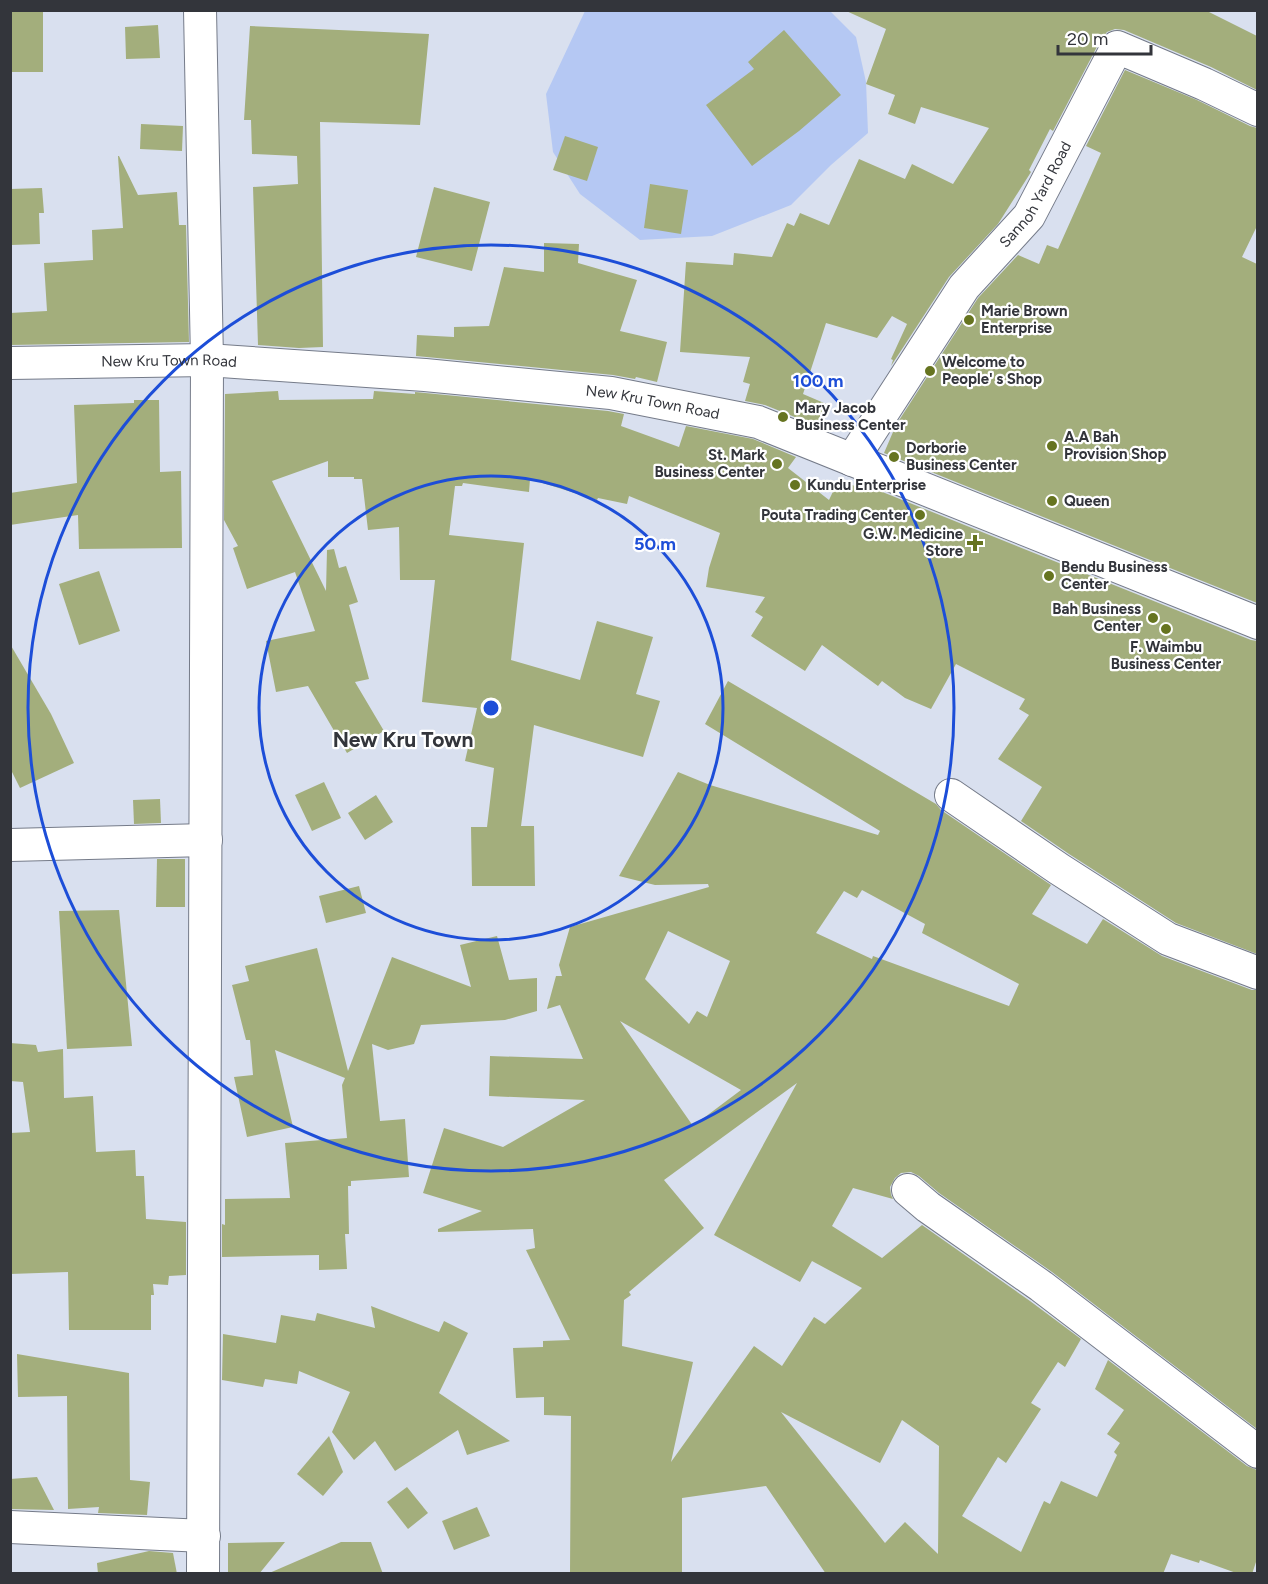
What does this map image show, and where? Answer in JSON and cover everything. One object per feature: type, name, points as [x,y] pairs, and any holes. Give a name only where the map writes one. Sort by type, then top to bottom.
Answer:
[{"type":"street","points":[[201,10],[207,360],[203,1574]]},
{"type":"street","name":"Sannoh Yard Road","points":[[852,460],[964,287],[1029,216],[1117,47],[1204,84],[1257,110]]},
{"type":"street","name":"New Kru Town Road","points":[[10,363],[207,360],[425,375],[611,393],[758,422],[1257,624]]},
{"type":"street","points":[[951,795],[1059,869],[1168,939],[1257,973]]},
{"type":"street","points":[[10,845],[206,840]]},
{"type":"street","points":[[908,1190],[928,1207],[1041,1286],[1257,1452]]},
{"type":"street","points":[[10,1527],[204,1536]]},
{"type":"shaded area","points":[[585,11],[830,11],[856,37],[866,82],[868,133],[831,165],[791,205],[712,236],[640,240],[580,194],[553,152],[546,94]]},
{"type":"building","points":[[10,10],[43,10],[43,72],[10,72]]},
{"type":"building","points":[[844,10],[1205,10],[1257,36],[1257,90],[1211,67],[1124,30],[1115,29],[1107,32],[1101,39],[1053,131],[1050,129],[1029,170],[1031,172],[998,224],[949,277],[891,366],[893,360],[891,359],[907,324],[892,316],[877,338],[826,323],[803,394],[831,406],[817,426],[765,405],[745,401],[750,384],[743,382],[750,357],[680,352],[686,262],[733,265],[734,253],[772,257],[787,223],[794,226],[800,213],[829,225],[859,159],[905,179],[912,164],[953,184],[989,128],[921,107],[915,124],[888,114],[895,95],[866,84],[886,29]]},
{"type":"building","points":[[158,25],[160,58],[126,59],[125,27]]},
{"type":"building","points":[[250,26],[429,34],[420,125],[320,122],[323,347],[258,345],[253,187],[298,184],[297,156],[252,154],[251,120],[244,120]]},
{"type":"building","points":[[784,30],[841,95],[799,131],[752,166],[706,105],[754,69],[748,62]]},
{"type":"building","points":[[1125,70],[1257,128],[1257,226],[1242,257],[1257,264],[1257,603],[884,453],[896,425],[978,298],[1018,255],[1039,264],[1047,245],[1058,249],[1101,153],[1086,146]]},
{"type":"building","points":[[141,124],[183,126],[182,151],[140,149]]},
{"type":"building","points":[[565,136],[598,147],[587,181],[553,170]]},
{"type":"building","points":[[118,156],[138,195],[177,192],[179,225],[186,225],[189,342],[10,345],[10,313],[47,311],[44,263],[93,260],[92,230],[123,228]]},
{"type":"building","points":[[650,184],[688,190],[681,234],[644,228]]},
{"type":"building","points":[[434,187],[490,202],[472,271],[416,257]]},
{"type":"building","points":[[42,188],[44,213],[39,213],[40,244],[11,245],[10,189]]},
{"type":"building","points":[[544,243],[579,244],[578,263],[637,280],[620,331],[667,342],[657,382],[636,377],[635,379],[416,356],[417,335],[454,337],[454,327],[489,326],[504,267],[544,272]]},
{"type":"building","points":[[278,391],[279,400],[373,399],[374,391],[415,394],[415,392],[608,411],[624,414],[621,426],[679,447],[686,426],[753,439],[796,457],[788,468],[829,500],[839,479],[868,492],[870,487],[1257,641],[1257,954],[1176,923],[1021,821],[1042,787],[998,759],[1029,715],[1019,709],[1025,699],[956,664],[931,709],[905,698],[882,681],[878,686],[822,645],[805,671],[751,636],[763,617],[755,612],[765,597],[706,587],[709,568],[720,533],[629,496],[627,504],[598,498],[597,500],[530,479],[529,492],[463,483],[462,486],[455,486],[449,535],[524,543],[511,660],[580,680],[597,621],[653,637],[636,694],[660,701],[643,757],[534,725],[521,826],[534,826],[535,886],[472,886],[471,827],[487,827],[494,768],[465,761],[477,708],[422,702],[435,580],[400,580],[399,527],[368,530],[362,479],[328,477],[328,461],[272,481],[326,591],[327,550],[334,549],[339,568],[346,566],[358,602],[349,605],[369,679],[355,682],[384,731],[347,753],[308,686],[276,692],[266,641],[315,631],[295,572],[247,589],[233,548],[238,546],[224,520],[225,394]]},
{"type":"building","points":[[134,400],[159,400],[160,472],[181,471],[182,548],[79,549],[78,515],[10,525],[10,493],[77,483],[74,405],[134,403]]},
{"type":"building","points":[[99,571],[120,631],[79,645],[59,584]]},
{"type":"building","points":[[10,644],[51,714],[74,763],[20,788],[10,768]]},
{"type":"building","points":[[728,681],[936,804],[941,810],[1051,885],[1032,914],[1087,944],[1103,919],[1162,956],[1257,990],[1257,1429],[1052,1272],[911,1172],[901,1173],[895,1178],[890,1187],[893,1199],[853,1188],[832,1226],[882,1258],[922,1225],[1081,1339],[1065,1367],[1058,1362],[1031,1403],[1041,1409],[1006,1463],[998,1457],[962,1516],[1021,1552],[1044,1501],[1050,1504],[1061,1481],[1097,1497],[1117,1455],[1114,1452],[1120,1443],[1107,1434],[1124,1410],[1095,1389],[1108,1360],[1247,1466],[1257,1470],[1257,1559],[1252,1574],[1239,1574],[1200,1560],[1199,1563],[1171,1554],[1163,1574],[826,1574],[766,1486],[682,1498],[682,1574],[570,1574],[571,1416],[544,1415],[544,1397],[516,1398],[513,1348],[543,1347],[543,1341],[570,1340],[526,1250],[535,1248],[533,1229],[438,1232],[438,1229],[482,1211],[423,1193],[444,1128],[503,1147],[585,1100],[489,1096],[490,1056],[583,1059],[560,1005],[547,1009],[556,976],[562,976],[559,965],[570,927],[709,887],[708,884],[655,885],[619,876],[678,772],[710,785],[878,835],[880,831],[705,724]],"holes":[[[862,890],[925,924],[922,933],[1019,984],[1009,1006],[873,956],[872,959],[816,933],[844,891],[857,898]],[[668,931],[730,961],[707,1017],[697,1011],[689,1024],[645,979]],[[620,1021],[741,1090],[693,1126]],[[797,1083],[714,1235],[800,1282],[812,1261],[862,1288],[825,1324],[814,1317],[782,1366],[754,1346],[671,1462],[693,1362],[622,1346],[624,1300],[631,1295],[629,1292],[704,1228],[664,1180]],[[781,1412],[880,1463],[902,1420],[939,1446],[938,1554],[905,1522],[885,1543]]]},
{"type":"building","points":[[324,782],[341,818],[312,831],[295,795]]},
{"type":"building","points":[[376,795],[393,822],[365,840],[348,813]]},
{"type":"building","points":[[160,799],[161,823],[134,824],[133,800]]},
{"type":"building","points":[[157,859],[185,859],[185,907],[156,907]]},
{"type":"building","points":[[359,886],[366,913],[326,923],[319,896]]},
{"type":"building","points":[[119,910],[132,1046],[67,1049],[59,911]]},
{"type":"building","points":[[497,936],[509,980],[537,978],[537,1011],[505,1020],[421,1025],[414,1044],[388,1050],[372,1044],[380,1121],[405,1119],[409,1177],[351,1181],[351,1186],[348,1186],[349,1234],[345,1234],[347,1269],[319,1270],[319,1255],[222,1257],[225,1199],[290,1198],[285,1143],[347,1138],[342,1085],[345,1078],[275,1050],[293,1127],[247,1137],[234,1077],[253,1075],[250,1040],[246,1040],[232,985],[249,981],[245,966],[317,948],[348,1071],[392,957],[471,987],[460,945]]},
{"type":"building","points":[[10,1043],[36,1045],[38,1052],[63,1049],[64,1098],[93,1096],[96,1152],[135,1150],[136,1176],[144,1176],[146,1219],[186,1222],[186,1275],[169,1276],[168,1285],[153,1284],[151,1330],[69,1330],[68,1272],[10,1274],[12,1204],[10,1133],[30,1132],[23,1082],[10,1081]]},
{"type":"building","points":[[371,1306],[439,1332],[444,1321],[468,1333],[439,1393],[510,1441],[467,1455],[458,1430],[395,1471],[375,1441],[354,1460],[332,1432],[350,1392],[299,1371],[297,1384],[265,1379],[263,1387],[222,1380],[223,1334],[276,1343],[281,1315],[315,1321],[317,1313],[375,1328]]},
{"type":"building","points":[[17,1354],[129,1373],[130,1480],[150,1482],[147,1515],[98,1513],[99,1507],[68,1509],[67,1396],[18,1397]]},
{"type":"building","points":[[329,1436],[343,1472],[323,1496],[297,1474]]},
{"type":"building","points":[[37,1477],[54,1510],[10,1509],[10,1479]]},
{"type":"building","points":[[407,1487],[428,1513],[408,1529],[387,1502]]},
{"type":"building","points":[[477,1507],[490,1536],[454,1550],[442,1521]]},
{"type":"building","points":[[285,1542],[259,1574],[228,1574],[228,1543]]},
{"type":"building","points":[[341,1542],[371,1542],[383,1574],[267,1574]]},
{"type":"building","points":[[149,1551],[173,1553],[177,1574],[98,1574],[97,1563]]},
{"type":"place","name":"Marie Brown Enterprise","points":[[969,320]]},
{"type":"place","name":"Welcome to People' s Shop","points":[[930,371]]},
{"type":"place","name":"Mary Jacob Business Center","points":[[783,417]]},
{"type":"place","name":"A.A Bah Provision Shop","points":[[1052,446]]},
{"type":"place","name":"Dorborie Business Center","points":[[894,457]]},
{"type":"place","name":"St. Mark Business Center","points":[[777,464]]},
{"type":"place","name":"Kundu Enterprise","points":[[795,485]]},
{"type":"place","name":"Queen","points":[[1052,501]]},
{"type":"place","name":"Pouta Trading Center","points":[[920,515]]},
{"type":"place","name":"G.W. Medicine Store","points":[[975,543]]},
{"type":"place","name":"Bendu Business Center","points":[[1049,576]]},
{"type":"place","name":"Bah Business Center","points":[[1153,618]]},
{"type":"place","name":"F. Waimbu Business Center","points":[[1166,629]]},
{"type":"district","name":"New Kru Town","points":[[403,740]]}]
